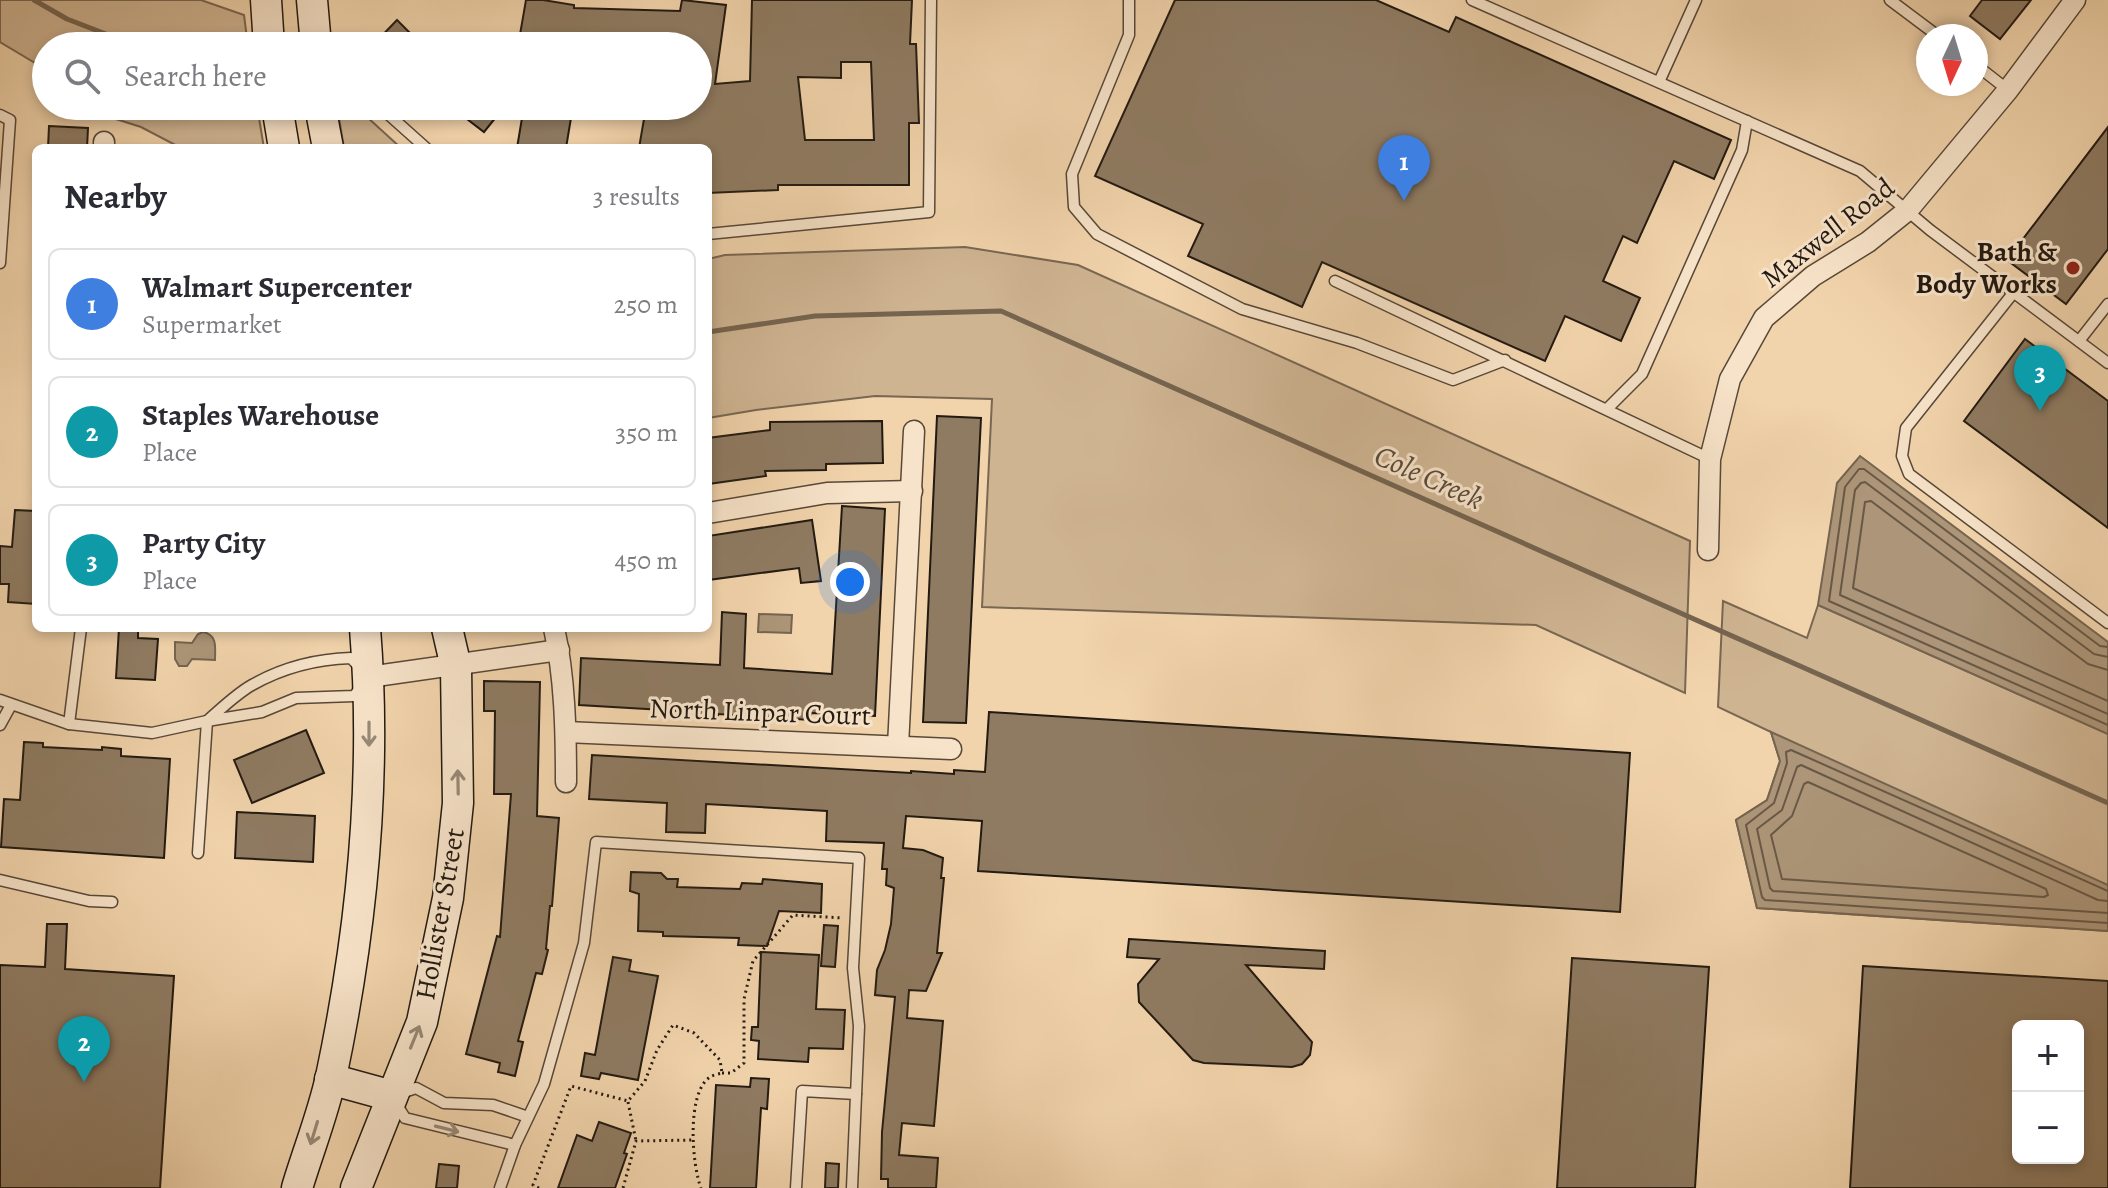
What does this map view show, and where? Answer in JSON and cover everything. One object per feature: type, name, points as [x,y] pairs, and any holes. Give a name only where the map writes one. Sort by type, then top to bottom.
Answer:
[{"type":"main road","points":[[266,0],[268,32]]},
{"type":"main road","points":[[312,0],[315,32]]},
{"type":"main road","points":[[279,120],[283,144]]},
{"type":"main road","points":[[322,120],[327,144]]},
{"type":"main road","points":[[297,1188],[330,1079],[358,916],[369,805],[369,677],[365,632]]},
{"type":"main road","name":"Hollister Street","points":[[356,1188],[422,1022],[448,898],[458,803],[456,667],[448,632]]},
{"type":"main road","points":[[330,1079],[392,1096]]},
{"type":"street","name":"Maxwell Road","points":[[1708,550],[1710,459],[1730,379],[1764,318],[1813,276],[1868,242],[1908,210],[2008,90],[2075,0]]},
{"type":"street","points":[[898,746],[914,431]]},
{"type":"street","points":[[712,512],[827,493],[912,491]]},
{"type":"street","points":[[555,632],[566,732],[566,782]]},
{"type":"street","points":[[369,677],[559,650]]},
{"type":"street","name":"North Linpar Court","points":[[566,732],[951,749]]},
{"type":"lane","points":[[712,233],[929,212],[931,0]]},
{"type":"lane","points":[[1129,0],[1129,35],[1072,174],[1074,207],[1097,234],[1242,309],[1357,343],[1453,380],[1505,360]]},
{"type":"lane","points":[[1472,0],[1860,171],[1930,230],[2108,363]]},
{"type":"lane","points":[[1659,82],[1696,0]]},
{"type":"lane","points":[[1890,0],[1922,24]]},
{"type":"lane","points":[[1988,74],[2008,90]]},
{"type":"lane","points":[[0,115],[10,120],[0,263]]},
{"type":"lane","points":[[395,120],[422,144]]},
{"type":"lane","points":[[1607,409],[1642,374],[1742,150],[1747,121]]},
{"type":"lane","points":[[1335,281],[1710,459]]},
{"type":"lane","points":[[2014,292],[1906,428],[1902,456],[1909,474],[2108,623]]},
{"type":"lane","points":[[2079,341],[2108,304]]},
{"type":"lane","points":[[69,724],[80,632]]},
{"type":"lane","points":[[0,725],[5,703],[69,724],[152,733],[207,721],[262,712],[296,698],[354,696],[369,677],[351,658],[290,668],[251,685],[207,721],[198,853]]},
{"type":"lane","points":[[500,1188],[515,1145],[544,1084],[584,943],[596,842],[859,858],[854,919],[853,968],[859,1026],[852,1188]]},
{"type":"lane","points":[[0,880],[89,901],[112,902]]},
{"type":"lane","points":[[515,1145],[405,1118],[392,1096],[416,1088],[444,1103],[493,1105],[528,1117]]},
{"type":"lane","points":[[796,1188],[802,1091],[856,1094]]},
{"type":"path","points":[[701,1188],[693,1124],[701,1088],[709,1078],[731,1073],[744,1063],[744,999],[753,961],[760,949],[778,935],[793,915],[854,919]]},
{"type":"path","points":[[628,1101],[645,1081],[657,1050],[673,1025],[694,1033],[720,1060],[722,1073]]},
{"type":"path","points":[[539,1188],[533,1185],[571,1086],[628,1101]]},
{"type":"path","points":[[623,1188],[636,1141],[628,1101]]},
{"type":"path","points":[[636,1141],[693,1140]]},
{"type":"shaded area","points":[[0,0],[201,0],[244,15],[246,32],[32,32],[32,61],[0,42]]},
{"type":"shaded area","points":[[119,120],[259,120],[263,144],[173,144],[141,127]]},
{"type":"shaded area","points":[[339,120],[370,120],[397,144],[343,144]]},
{"type":"shaded area","points":[[965,247],[1078,265],[1690,541],[1685,693],[1536,625],[982,607],[992,399],[875,396],[712,417],[712,258],[725,255]]},
{"type":"shaded area","points":[[1723,601],[1807,638],[1818,605],[2108,734],[2108,931],[1757,908],[1736,820],[1767,800],[1780,761],[1771,732],[1718,707]]},
{"type":"water","points":[[1860,456],[2108,642],[2108,734],[1818,605],[1837,483]]},
{"type":"water","points":[[759,614],[792,615],[791,633],[758,632]]},
{"type":"water","points":[[203,632],[213,639],[215,660],[192,659],[187,666],[179,666],[175,659],[175,642],[192,643]]},
{"type":"water","points":[[1771,732],[2108,885],[2108,931],[1757,908],[1736,820],[1767,800],[1780,761]]},
{"type":"building","points":[[526,0],[574,5],[574,8],[680,11],[682,0],[726,5],[715,84],[750,81],[752,0],[912,0],[910,44],[916,44],[919,123],[909,123],[909,185],[778,185],[778,190],[712,193],[712,144],[640,144],[644,120],[712,120],[712,32],[520,32]],"holes":[[[841,62],[871,62],[874,140],[805,140],[798,77],[841,78]]]},
{"type":"building","points":[[1175,0],[1376,0],[1449,32],[1456,17],[1731,140],[1714,179],[1674,161],[1637,243],[1623,236],[1603,281],[1640,298],[1621,341],[1565,316],[1545,361],[1322,262],[1302,307],[1188,256],[1203,224],[1095,176]]},
{"type":"building","points":[[1982,0],[2031,0],[2000,39],[1988,30],[1988,24],[1980,24],[1970,16]]},
{"type":"building","points":[[397,20],[409,32],[385,32]]},
{"type":"building","points":[[468,120],[494,120],[484,132]]},
{"type":"building","points":[[522,120],[571,120],[567,144],[518,144]]},
{"type":"building","points":[[49,126],[88,128],[87,144],[48,144]]},
{"type":"building","points":[[2108,127],[2108,249],[2066,304],[2007,260]]},
{"type":"building","points":[[2025,339],[2108,401],[2108,528],[1964,421]]},
{"type":"building","points":[[937,416],[981,418],[966,723],[923,722]]},
{"type":"building","points":[[882,421],[883,463],[826,464],[826,470],[765,471],[766,476],[712,483],[712,437],[770,430],[770,422]]},
{"type":"building","points":[[842,506],[885,509],[875,716],[811,713],[810,720],[718,714],[718,720],[696,718],[697,712],[579,705],[581,658],[720,665],[722,612],[746,614],[744,668],[832,674]]},
{"type":"building","points":[[15,510],[32,511],[32,604],[8,602],[9,584],[0,584],[0,546],[12,547]]},
{"type":"building","points":[[812,520],[821,581],[801,583],[799,568],[712,579],[712,535]]},
{"type":"building","points":[[119,632],[138,632],[138,638],[158,639],[155,680],[116,678]]},
{"type":"building","points":[[484,681],[540,682],[537,816],[559,818],[548,950],[542,974],[536,973],[518,1041],[523,1042],[515,1076],[498,1072],[500,1063],[466,1054],[497,936],[500,937],[511,794],[494,794],[495,711],[484,711]]},
{"type":"building","points":[[989,712],[1630,753],[1620,912],[978,871],[982,821],[906,816],[903,848],[923,850],[943,858],[941,878],[944,878],[937,953],[942,953],[926,991],[909,990],[907,1018],[943,1021],[934,1126],[902,1123],[899,1155],[938,1158],[936,1188],[888,1188],[888,1179],[881,1179],[882,1132],[895,997],[875,995],[877,970],[891,924],[894,888],[886,885],[887,869],[882,869],[884,843],[826,841],[827,811],[706,804],[705,833],[666,832],[667,803],[589,799],[592,755],[911,773],[954,774],[954,770],[985,772]]},
{"type":"building","points":[[306,730],[324,773],[252,803],[234,760]]},
{"type":"building","points":[[24,742],[43,743],[43,747],[121,749],[121,756],[170,759],[164,858],[1,847],[4,799],[20,800]]},
{"type":"building","points":[[237,812],[315,816],[313,862],[235,858]]},
{"type":"building","points":[[631,872],[661,873],[667,879],[678,879],[677,887],[740,889],[742,883],[762,884],[763,879],[822,884],[821,913],[779,911],[767,946],[738,945],[739,938],[663,936],[663,932],[638,931],[639,894],[630,891]]},
{"type":"building","points":[[47,924],[67,924],[65,969],[174,976],[160,1188],[0,1188],[0,965],[45,967]]},
{"type":"building","points":[[824,925],[838,926],[835,967],[821,966]]},
{"type":"building","points":[[1129,939],[1325,951],[1324,969],[1246,965],[1312,1042],[1310,1055],[1302,1064],[1292,1067],[1193,1060],[1139,1002],[1138,984],[1159,959],[1127,957]]},
{"type":"building","points":[[761,952],[819,955],[816,1009],[845,1010],[843,1049],[809,1048],[808,1062],[758,1059],[759,1041],[751,1040],[752,1027],[758,1027]]},
{"type":"building","points":[[613,957],[631,960],[629,971],[658,976],[638,1080],[601,1073],[599,1079],[581,1076],[585,1053],[595,1055]]},
{"type":"building","points":[[1572,958],[1709,967],[1695,1188],[1557,1188]]},
{"type":"building","points":[[1863,966],[2108,981],[2108,1188],[1850,1188]]},
{"type":"building","points":[[751,1078],[769,1079],[767,1109],[761,1108],[756,1188],[710,1188],[716,1085],[750,1087]]},
{"type":"building","points":[[599,1122],[631,1133],[615,1188],[558,1188],[577,1135],[592,1141]]},
{"type":"building","points":[[826,1163],[839,1164],[838,1188],[825,1188]]},
{"type":"building","points":[[439,1164],[459,1166],[457,1188],[436,1188]]},
{"type":"waterway","name":"Cole Creek","points":[[34,0],[67,19],[101,32]]},
{"type":"waterway","name":"Cole Creek","points":[[712,331],[815,316],[1001,311],[2108,803]]},
{"type":"place","name":"Walmart Supercenter","points":[[1404,201]]},
{"type":"place","name":"Bath & Body Works","points":[[2073,268]]},
{"type":"place","name":"Party City","points":[[2040,411]]},
{"type":"place","name":"Staples Warehouse","points":[[84,1082]]}]
